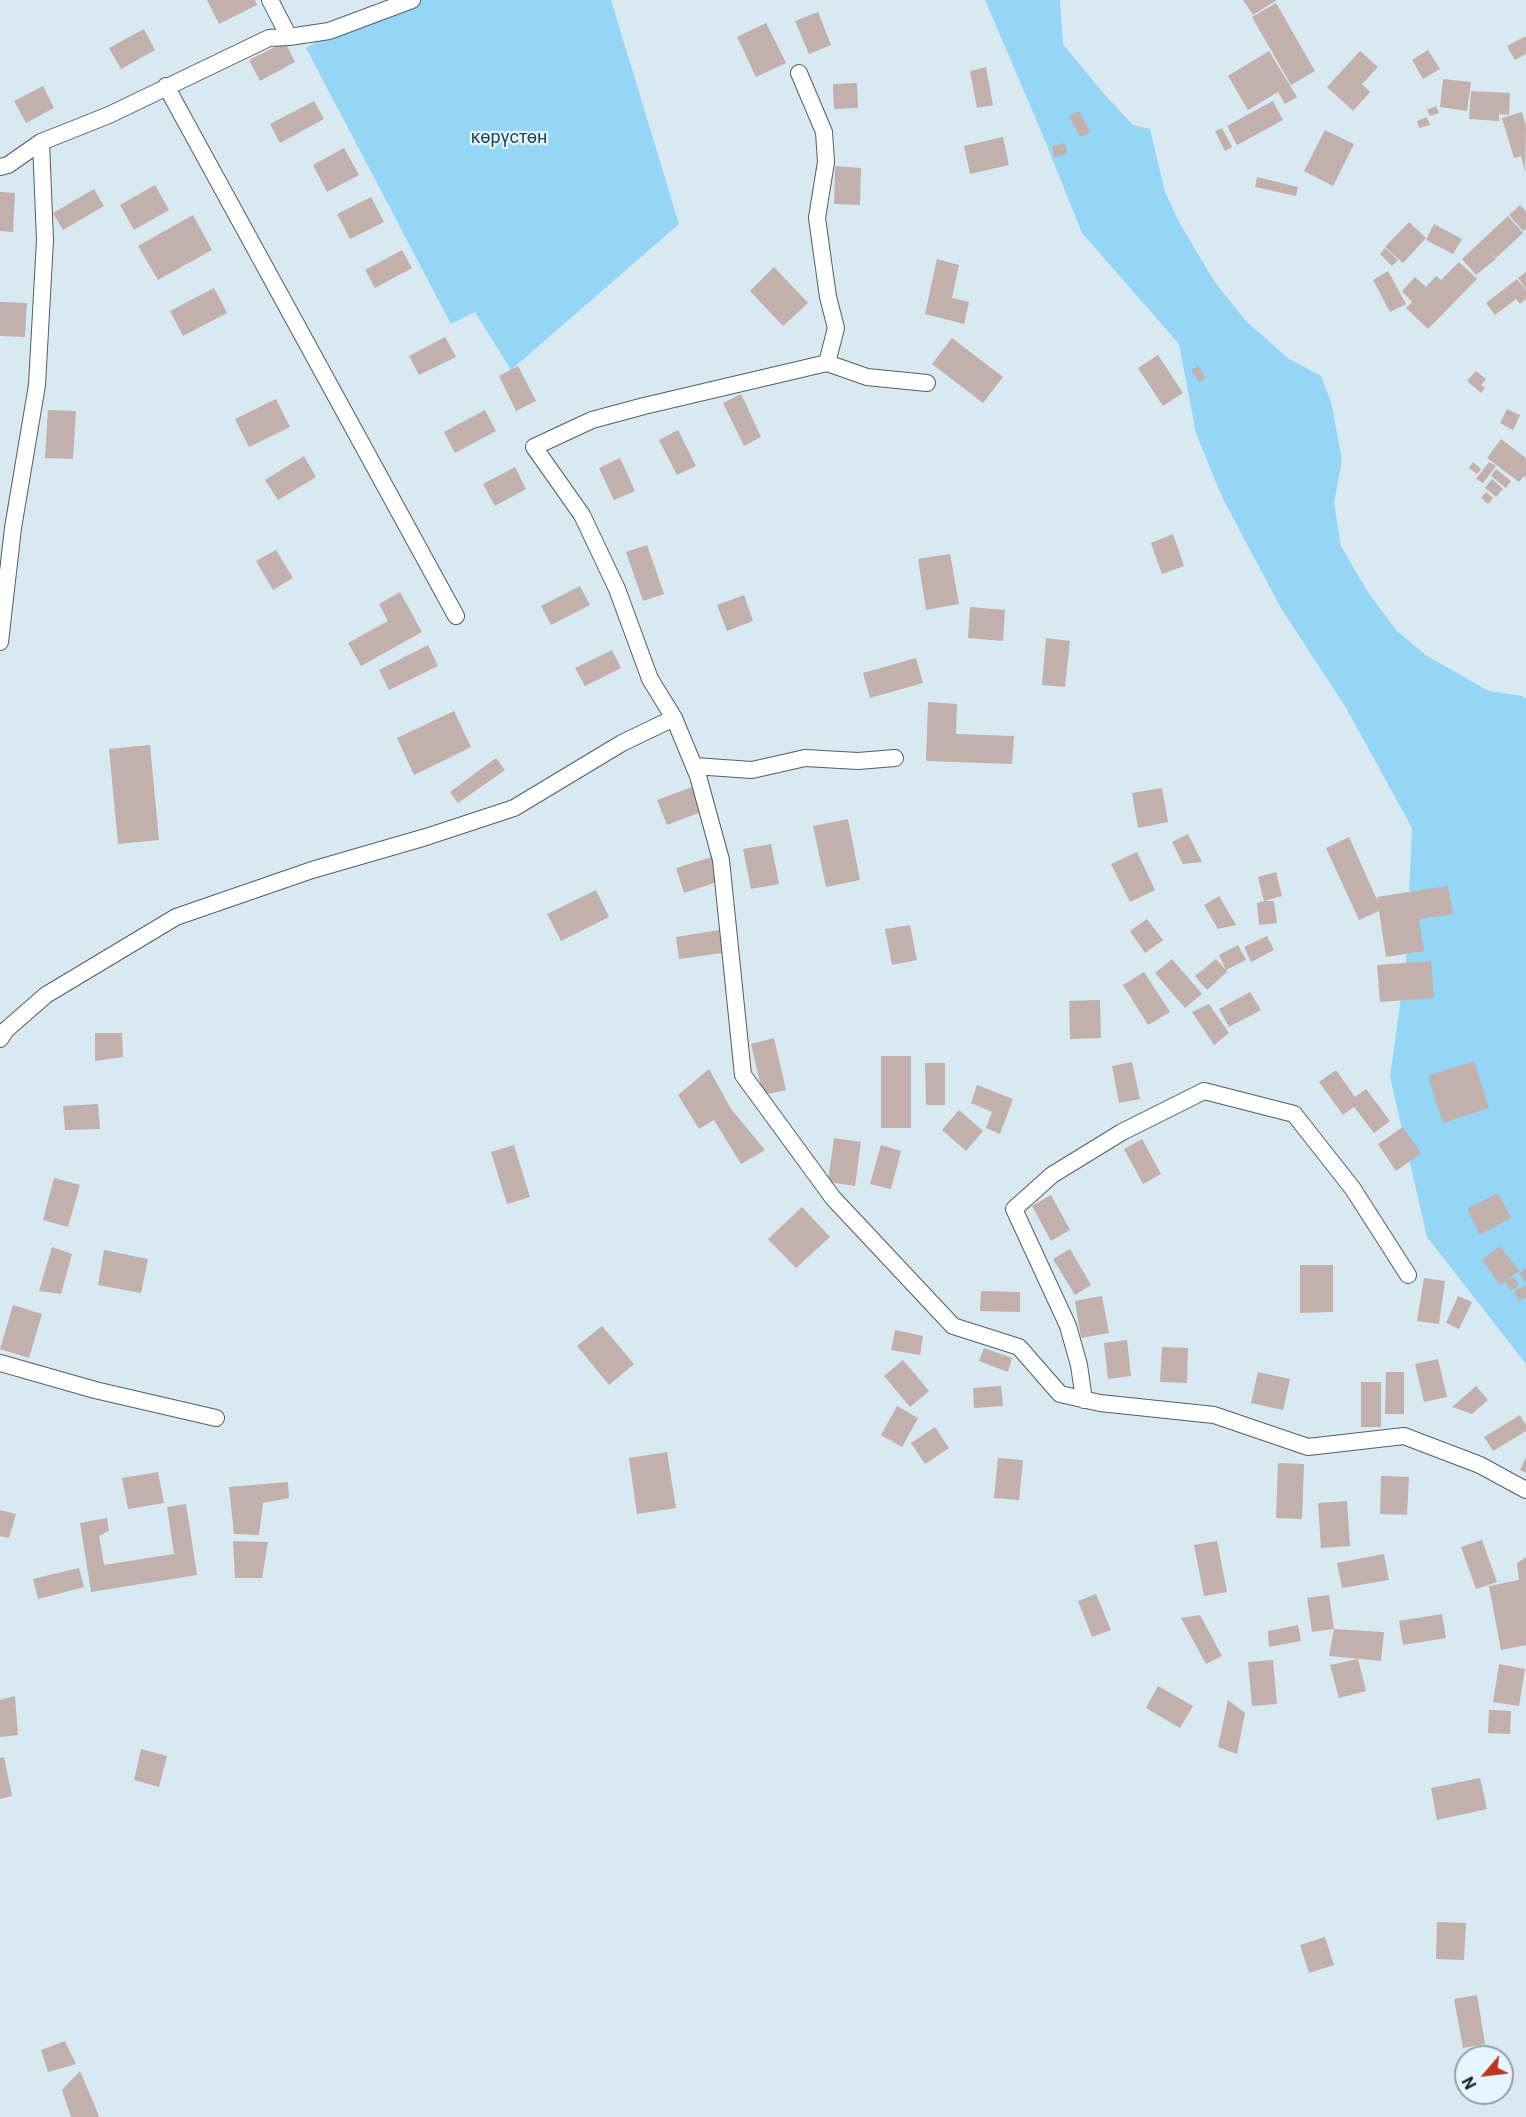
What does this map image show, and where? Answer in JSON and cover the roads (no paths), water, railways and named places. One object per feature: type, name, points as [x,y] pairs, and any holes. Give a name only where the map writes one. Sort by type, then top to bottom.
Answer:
[{"type":"street","points":[[270,0],[289,37]]},
{"type":"street","points":[[0,167],[8,165],[41,142],[109,115],[269,38],[329,31],[412,0]]},
{"type":"street","points":[[799,73],[824,132],[826,162],[818,218],[828,297],[836,328],[827,363]]},
{"type":"street","points":[[166,86],[456,616]]},
{"type":"street","points":[[0,642],[13,528],[38,385],[45,240],[41,142]]},
{"type":"street","points":[[927,383],[867,377],[827,363],[592,420],[534,447],[582,515],[617,589],[650,679],[675,718],[694,766],[722,860],[743,1075],[833,1198],[953,1326],[1019,1347],[1060,1394],[1084,1400],[1214,1415],[1308,1447],[1404,1436],[1480,1465],[1526,1490]]},
{"type":"street","points":[[0,1039],[6,1030],[46,995],[176,917],[312,870],[426,837],[514,807],[622,743],[675,718]]},
{"type":"street","points":[[694,766],[752,770],[805,758],[858,761],[895,758]]},
{"type":"street","points":[[1084,1400],[1079,1365],[1068,1326],[1014,1209],[1052,1175],[1112,1138],[1204,1091],[1294,1114],[1353,1189],[1408,1275]]},
{"type":"street","points":[[0,1362],[95,1390],[216,1418]]},
{"type":"park label","name":"көрүстөн","points":[[509,138]]}]
